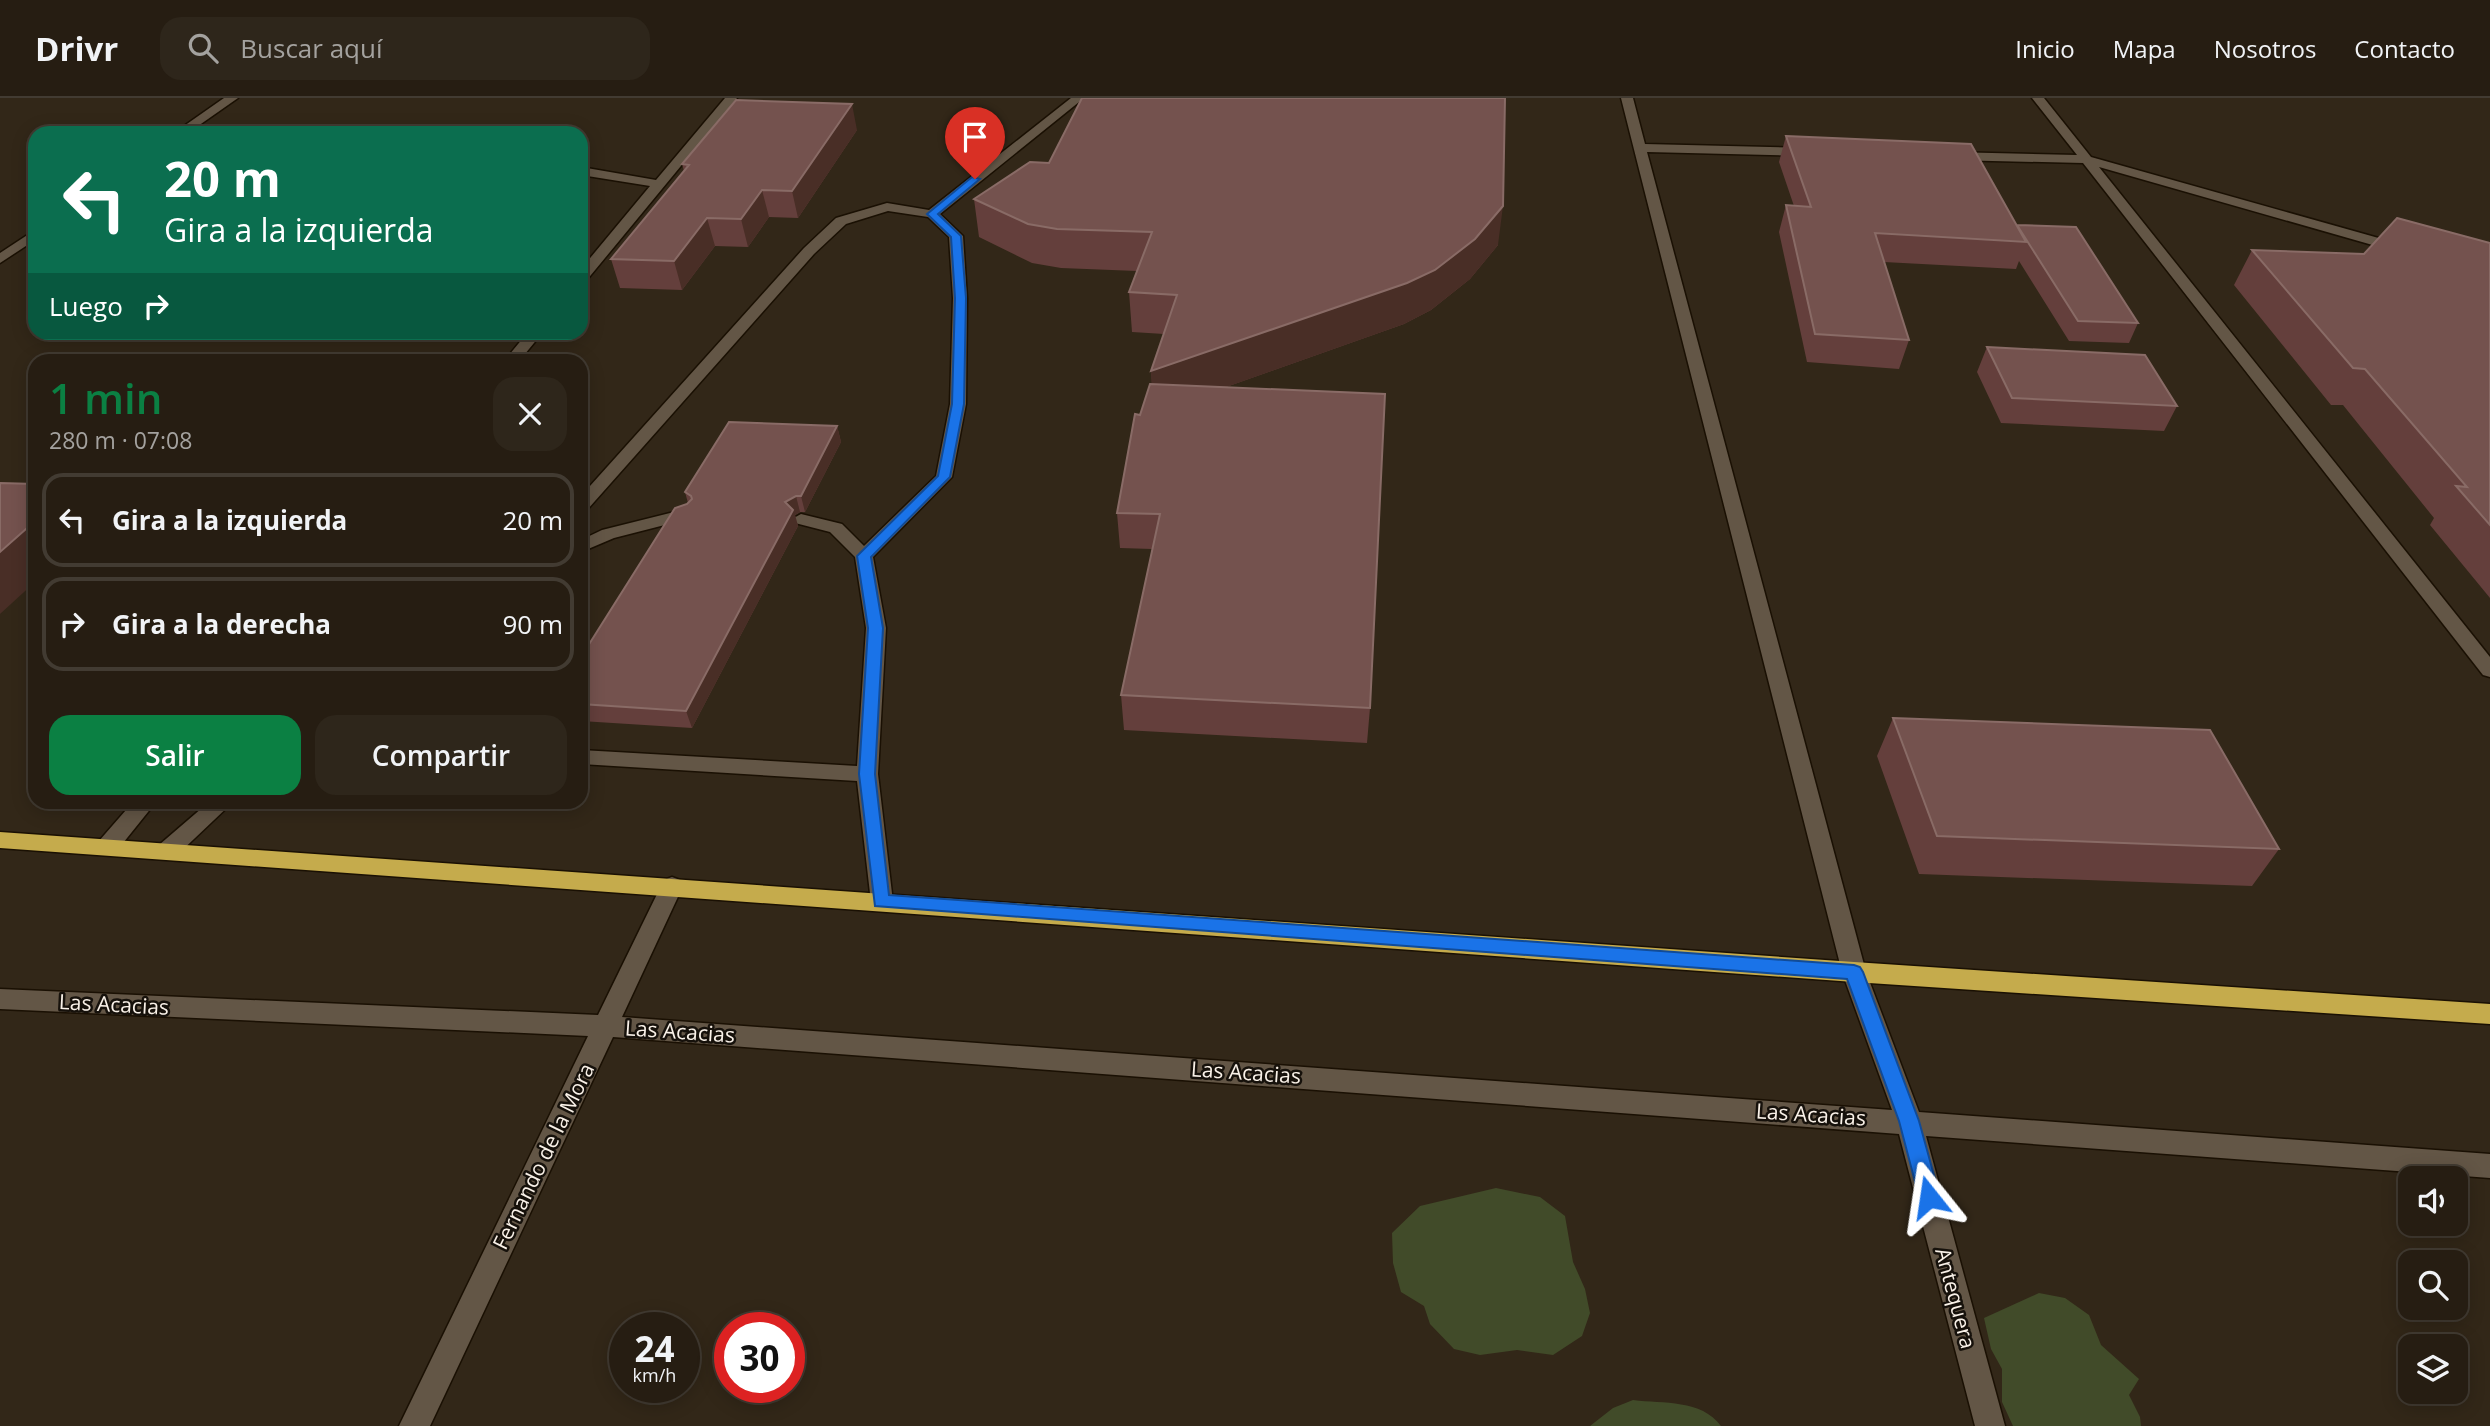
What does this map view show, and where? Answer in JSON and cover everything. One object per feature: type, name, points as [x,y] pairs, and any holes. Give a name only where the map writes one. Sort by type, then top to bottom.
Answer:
[{"type":"highway","points":[[0,840],[1854,972],[2490,1014]]},
{"type":"street","points":[[190,126],[232,98]]},
{"type":"street","points":[[588,270],[731,98]]},
{"type":"street","points":[[932,214],[1078,98]]},
{"type":"street","name":"Antequera","points":[[1627,98],[1854,972],[1909,1121],[1990,1426]]},
{"type":"street","points":[[2038,98],[2490,670]]},
{"type":"street","points":[[2057,98],[2067,136]]},
{"type":"street","points":[[1640,148],[1821,153]]},
{"type":"street","points":[[1932,155],[2085,159],[2412,251]]},
{"type":"street","points":[[588,172],[659,184]]},
{"type":"street","points":[[588,498],[809,251],[841,221],[887,207],[932,214],[956,236],[960,298],[958,404],[944,477],[864,556]]},
{"type":"street","points":[[0,259],[28,239]]},
{"type":"street","points":[[517,354],[529,340]]},
{"type":"street","points":[[588,544],[608,534],[687,514]]},
{"type":"street","points":[[802,519],[836,528],[864,556],[876,628],[867,774],[881,902]]},
{"type":"street","points":[[588,758],[867,774]]},
{"type":"street","points":[[107,847],[139,809]]},
{"type":"street","points":[[167,851],[214,809]]},
{"type":"street","name":"Fernando de la Mora","points":[[414,1426],[672,886]]},
{"type":"street","name":"Las Acacias","points":[[0,999],[605,1026],[2490,1166]]},
{"type":"green space","points":[[1496,1188],[1540,1197],[1565,1216],[1573,1262],[1585,1289],[1590,1313],[1582,1336],[1553,1355],[1517,1350],[1480,1355],[1454,1349],[1430,1324],[1424,1306],[1401,1292],[1393,1263],[1392,1233],[1420,1206]]},
{"type":"green space","points":[[2039,1293],[2065,1298],[2089,1315],[2101,1345],[2139,1379],[2129,1395],[2140,1417],[2141,1426],[2013,1426],[2002,1402],[2002,1369],[1991,1349],[1984,1318]]},
{"type":"green space","points":[[1633,1400],[1693,1407],[1713,1417],[1721,1426],[1590,1426],[1613,1408]]},
{"type":"building","points":[[1082,98],[1505,98],[1503,206],[1475,239],[1435,270],[1407,283],[1151,371],[1177,295],[1129,292],[1152,232],[1057,229],[1028,224],[974,199],[1030,162],[1049,163]]},
{"type":"building","points":[[736,100],[852,104],[792,191],[762,190],[741,219],[707,218],[674,261],[611,259],[689,165],[682,164]]},
{"type":"building","points":[[1786,136],[1971,144],[2026,242],[1875,233],[1909,340],[1815,334],[1786,205],[1811,207]]},
{"type":"building","points":[[2397,218],[2490,243],[2490,525],[2456,486],[2467,487],[2365,369],[2353,368],[2252,250],[2364,254]]},
{"type":"building","points":[[2017,225],[2076,227],[2138,323],[2078,321]]},
{"type":"building","points":[[1987,347],[2145,355],[2177,406],[2012,398]]},
{"type":"building","points":[[1150,384],[1385,394],[1370,708],[1121,695],[1160,514],[1117,513],[1135,414],[1140,415]]},
{"type":"building","points":[[729,422],[837,426],[801,496],[785,502],[793,510],[686,711],[588,704],[588,646],[675,508],[692,499],[685,492]]},
{"type":"building","points":[[0,483],[28,484],[28,527],[0,552]]},
{"type":"building","points":[[1893,718],[2210,730],[2279,849],[1937,836]]},
{"type":"route","points":[[975,179],[932,214],[956,236],[960,298],[958,404],[944,477],[864,556],[876,628],[867,774],[881,902],[1854,972],[1909,1121],[1929,1197]]}]
